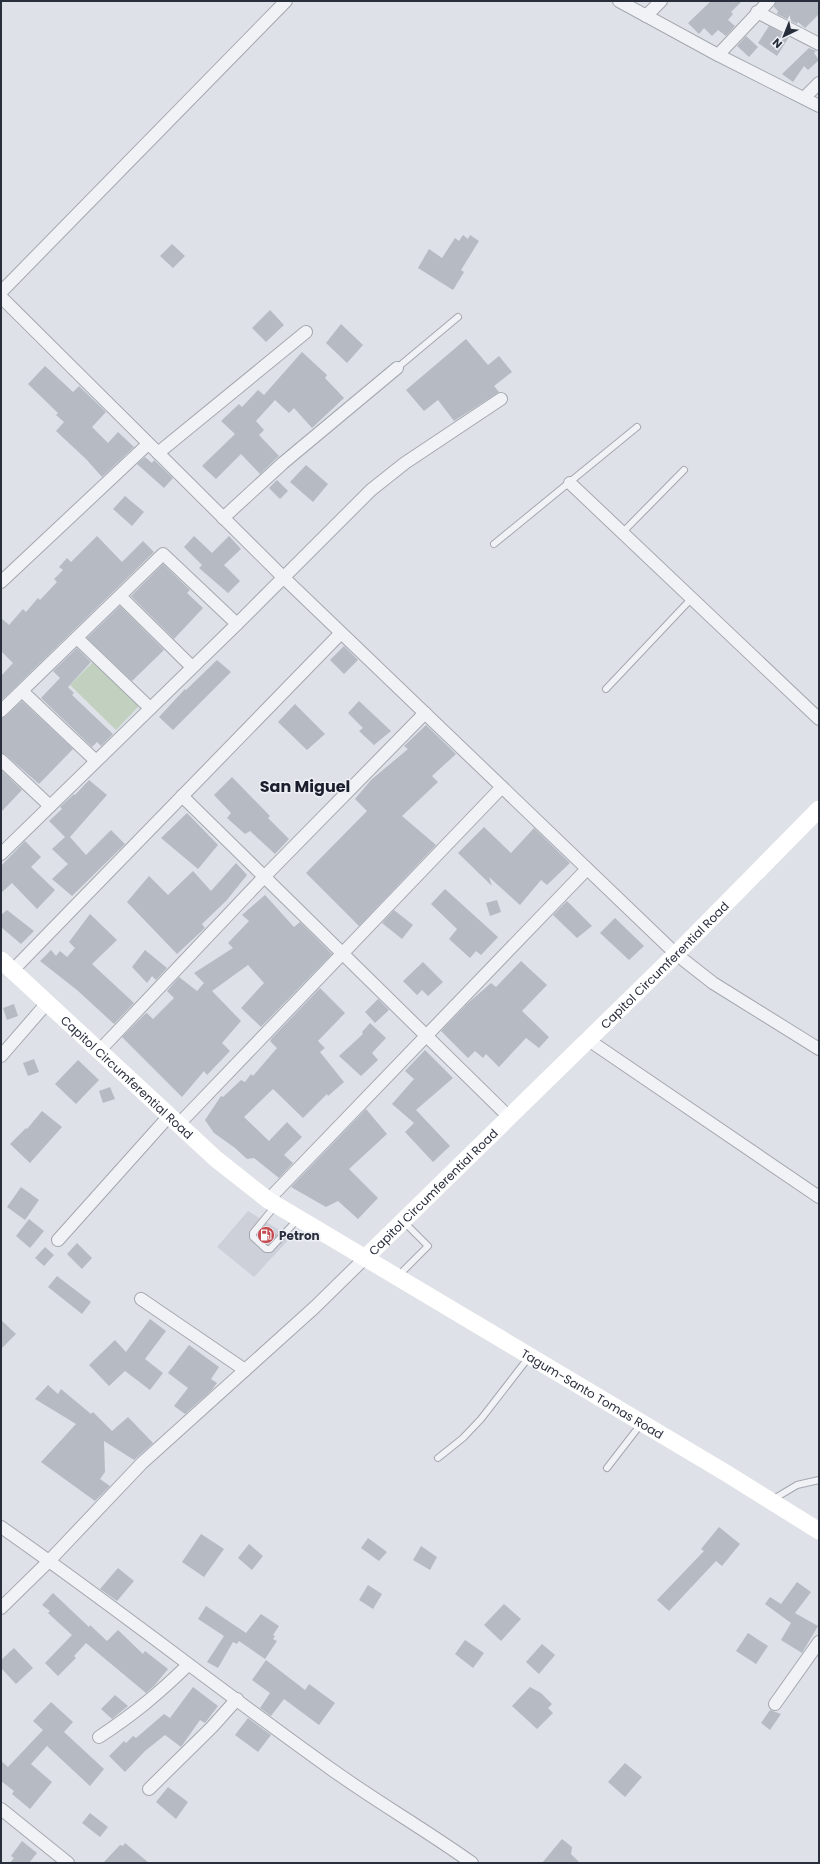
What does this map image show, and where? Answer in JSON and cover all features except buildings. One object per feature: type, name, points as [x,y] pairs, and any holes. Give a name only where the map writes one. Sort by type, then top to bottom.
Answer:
[{"type":"main road","name":"Capitol Circumferential Road","points":[[7,966],[216,1160],[272,1202],[365,1258],[676,954],[819,809]]},
{"type":"main road","name":"Tagum-Santo Tomas Road","points":[[365,1258],[642,1423],[819,1531]]},
{"type":"street","points":[[1,292],[286,1]]},
{"type":"street","points":[[619,1],[718,55],[819,106]]},
{"type":"street","points":[[646,16],[661,1]]},
{"type":"street","points":[[718,55],[769,1]]},
{"type":"street","points":[[757,12],[819,44]]},
{"type":"street","points":[[804,98],[819,83]]},
{"type":"street","points":[[1,297],[283,577],[676,954],[713,982],[819,1049]]},
{"type":"street","points":[[158,453],[306,332]]},
{"type":"street","points":[[223,518],[283,463],[397,368]]},
{"type":"street","points":[[1,854],[237,624],[371,490],[405,463],[500,399]]},
{"type":"street","points":[[1,582],[148,444]]},
{"type":"street","points":[[570,483],[819,719]]},
{"type":"street","points":[[1,711],[163,554],[237,624]]},
{"type":"street","points":[[120,596],[192,667]]},
{"type":"street","points":[[7,966],[182,796],[341,633]]},
{"type":"street","points":[[77,638],[150,708]]},
{"type":"street","points":[[22,691],[96,761]]},
{"type":"street","points":[[98,1051],[264,877],[425,713]]},
{"type":"street","points":[[1,760],[50,806]]},
{"type":"street","points":[[58,1240],[173,1120],[342,954],[502,787]]},
{"type":"street","points":[[182,796],[508,1117]]},
{"type":"street","points":[[272,1202],[426,1036],[587,870]]},
{"type":"street","points":[[1,1056],[48,1004]]},
{"type":"street","points":[[587,1040],[819,1197]]},
{"type":"street","points":[[1,1608],[49,1561],[142,1463],[245,1370],[365,1258]]},
{"type":"street","points":[[141,1300],[245,1370]]},
{"type":"street","points":[[1,1527],[332,1770],[432,1834],[472,1863]]},
{"type":"street","points":[[775,1704],[819,1642]]},
{"type":"street","points":[[99,1737],[130,1717],[155,1697],[188,1665]]},
{"type":"street","points":[[149,1789],[212,1727],[237,1699]]},
{"type":"street","points":[[1,1809],[68,1863]]},
{"type":"lane","points":[[397,368],[458,317]]},
{"type":"lane","points":[[494,544],[637,427]]},
{"type":"lane","points":[[622,533],[684,470]]},
{"type":"lane","points":[[606,689],[691,599]]},
{"type":"lane","points":[[272,1202],[253,1232],[252,1237],[266,1249],[270,1249],[298,1218]]},
{"type":"lane","points":[[396,1277],[428,1246],[403,1221]]},
{"type":"lane","points":[[438,1458],[463,1438],[481,1419],[530,1356]]},
{"type":"lane","points":[[607,1468],[642,1423]]},
{"type":"lane","points":[[771,1501],[797,1485],[819,1480]]},
{"type":"shaded area","points":[[248,1211],[291,1237],[254,1277],[217,1247]]},
{"type":"green space","points":[[94,661],[139,706],[116,730],[70,685]]},
{"type":"place","name":"Petron","points":[[266,1235]]},
{"type":"district","name":"San Miguel","points":[[305,786]]}]
